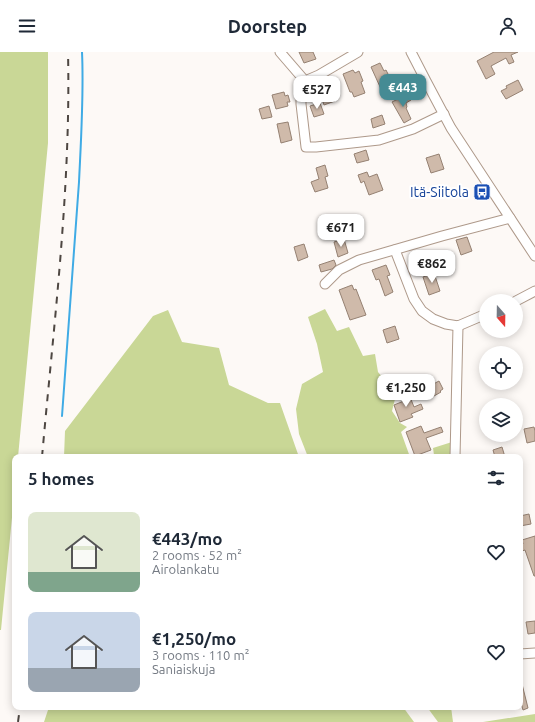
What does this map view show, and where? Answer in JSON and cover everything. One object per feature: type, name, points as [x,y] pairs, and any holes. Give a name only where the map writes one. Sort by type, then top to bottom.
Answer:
[{"type":"street","points":[[280,52],[305,81]]},
{"type":"street","points":[[358,52],[320,75],[305,81],[301,91],[301,104],[306,146],[316,147],[379,140],[413,129],[444,114]]},
{"type":"street","points":[[411,52],[444,114],[535,256]]},
{"type":"street","points":[[325,284],[339,270],[359,260],[510,218]]},
{"type":"street","points":[[395,250],[414,299],[422,311],[433,319],[446,324],[458,326],[479,317]]},
{"type":"street","points":[[523,297],[535,291]]},
{"type":"street","points":[[455,454],[458,326]]},
{"type":"street","points":[[523,654],[535,652]]},
{"type":"green space","points":[[0,52],[48,52],[48,143],[18,454],[12,454],[12,518],[0,630]]},
{"type":"green space","points":[[325,309],[337,331],[349,327],[363,356],[375,354],[378,372],[391,388],[397,391],[392,411],[400,423],[407,427],[401,432],[409,454],[307,454],[299,434],[296,409],[302,384],[323,372],[317,344],[308,317]]},
{"type":"green space","points":[[168,310],[182,342],[219,348],[229,385],[268,403],[280,403],[298,454],[64,454],[65,431],[153,316]]},
{"type":"green space","points":[[452,442],[452,454],[434,454],[433,448]]},
{"type":"green space","points":[[48,710],[405,710],[414,722],[44,722]]},
{"type":"green space","points":[[429,710],[451,710],[453,722],[438,722]]},
{"type":"green space","points":[[535,714],[535,722],[483,722]]},
{"type":"building","points":[[299,52],[313,52],[316,59],[304,63]]},
{"type":"building","points":[[494,52],[518,52],[511,55],[514,62],[509,64],[506,58],[491,66],[495,74],[486,79],[477,61]]},
{"type":"building","points":[[380,63],[384,71],[386,70],[393,84],[381,89],[371,67]]},
{"type":"building","points":[[353,70],[355,73],[359,71],[363,81],[361,82],[365,93],[354,97],[352,92],[350,92],[343,74]]},
{"type":"building","points":[[518,80],[523,90],[506,99],[501,91],[507,88],[506,86]]},
{"type":"building","points":[[330,85],[335,101],[324,105],[319,89]]},
{"type":"building","points":[[284,92],[285,96],[288,95],[290,102],[287,102],[288,106],[276,109],[272,95]]},
{"type":"building","points":[[408,94],[411,100],[406,103],[406,108],[411,119],[404,123],[392,102]]},
{"type":"building","points":[[320,103],[324,114],[314,117],[310,106]]},
{"type":"building","points":[[269,106],[272,117],[262,119],[259,109]]},
{"type":"building","points":[[382,115],[385,124],[373,128],[371,119]]},
{"type":"building","points":[[288,122],[292,140],[281,143],[277,124]]},
{"type":"building","points":[[366,150],[369,160],[357,163],[354,154]]},
{"type":"building","points":[[439,154],[444,169],[431,173],[426,158]]},
{"type":"building","points":[[325,165],[328,176],[325,177],[328,188],[315,192],[311,182],[319,179],[316,168]]},
{"type":"building","points":[[367,172],[369,177],[377,174],[383,190],[369,195],[364,181],[361,183],[358,175]]},
{"type":"building","points":[[467,237],[472,251],[461,255],[456,240]]},
{"type":"building","points":[[344,239],[348,253],[338,257],[334,242]]},
{"type":"building","points":[[304,244],[308,257],[298,261],[294,247]]},
{"type":"building","points":[[334,260],[336,265],[332,269],[321,272],[319,265]]},
{"type":"building","points":[[386,265],[390,275],[387,276],[393,292],[385,296],[379,279],[376,280],[372,270]]},
{"type":"building","points":[[434,273],[440,291],[429,295],[423,277]]},
{"type":"building","points":[[352,285],[354,290],[356,289],[366,315],[350,320],[339,290]]},
{"type":"building","points":[[395,326],[399,339],[387,343],[383,330]]},
{"type":"building","points":[[439,381],[443,389],[434,396],[433,394],[430,395],[426,388]]},
{"type":"building","points":[[408,392],[414,407],[421,404],[423,409],[411,414],[413,417],[400,422],[394,405],[404,401],[401,395]]},
{"type":"building","points":[[421,426],[424,433],[441,427],[443,432],[426,438],[431,450],[420,454],[414,454],[406,432]]},
{"type":"building","points":[[534,427],[535,441],[527,443],[524,429]]},
{"type":"building","points":[[502,447],[504,454],[494,454],[493,450]]},
{"type":"building","points":[[529,514],[531,524],[523,525],[523,515]]},
{"type":"building","points":[[535,536],[535,576],[525,550],[523,551],[523,540]]},
{"type":"building","points":[[535,621],[535,633],[528,634],[526,622]]},
{"type":"building","points":[[523,688],[528,708],[523,710]]},
{"type":"waterway","points":[[62,416],[79,182],[83,68],[82,52]]},
{"type":"railway","points":[[42,454],[61,254],[67,153],[68,52]]},
{"type":"railway","points":[[18,722],[20,710]]},
{"type":"place","name":"Itä-Siitola","points":[[482,192]]}]
